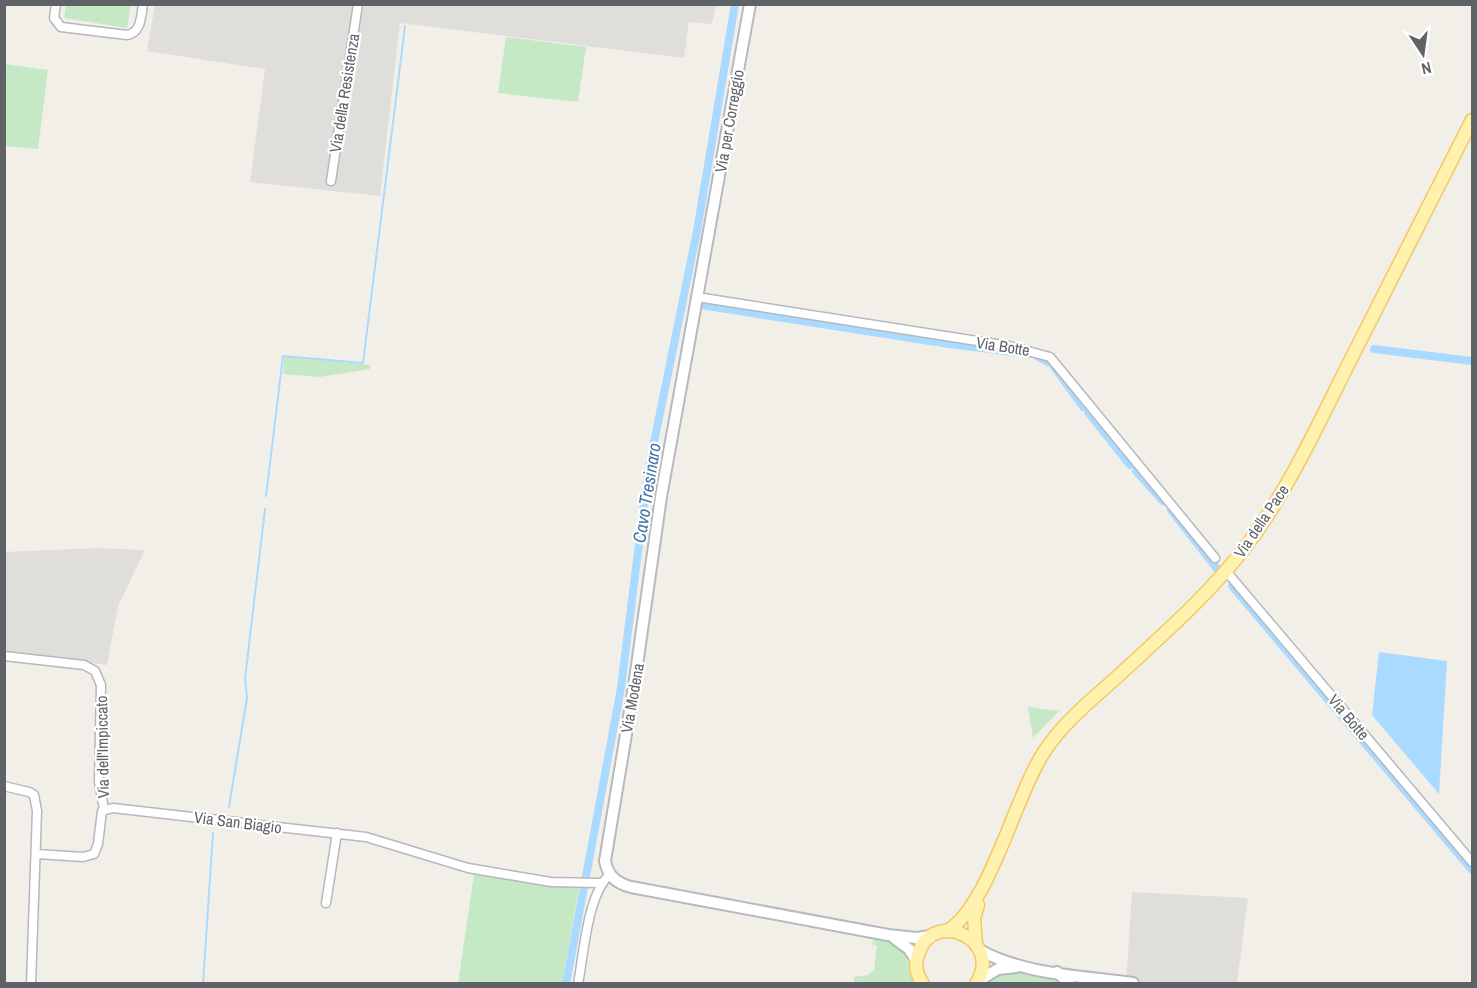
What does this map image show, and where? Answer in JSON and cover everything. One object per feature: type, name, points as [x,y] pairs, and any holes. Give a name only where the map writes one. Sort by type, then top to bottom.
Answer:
[{"type":"main road","name":"Via della Pace","points":[[931,936],[947,931],[962,921],[987,875],[1029,778],[1055,737],[1196,603],[1226,570],[1260,526],[1287,484],[1473,120]]},
{"type":"main road","name":"Via della Pace","points":[[977,982],[983,965],[974,918],[987,875]]},
{"type":"main road","points":[[947,931],[960,932],[978,947]]},
{"type":"main road","points":[[920,980],[916,960],[919,950],[931,936]]},
{"type":"street","points":[[56,4],[54,18],[61,27],[127,35],[135,32],[138,27],[143,4]]},
{"type":"street","name":"Via della Resistenza","points":[[331,181],[358,4]]},
{"type":"street","name":"Via per Correggio","points":[[708,237],[750,4]]},
{"type":"street","name":"Via Modena","points":[[609,875],[605,851],[634,686],[661,497],[708,237]]},
{"type":"street","name":"Via Botte","points":[[697,297],[1009,346],[1050,357],[1215,558]]},
{"type":"street","name":"Via Botte","points":[[1226,570],[1473,862]]},
{"type":"street","name":"Via dell'Impiccato","points":[[4,656],[84,665],[95,671],[100,685],[99,782],[104,809]]},
{"type":"street","points":[[4,786],[24,789],[34,795],[37,802],[31,984]]},
{"type":"street","points":[[37,854],[83,857],[94,854],[98,844],[100,815],[104,809]]},
{"type":"street","name":"Via San Biagio","points":[[104,809],[337,833],[382,840],[468,868],[551,882],[597,883]]},
{"type":"street","points":[[326,903],[337,833]]},
{"type":"street","points":[[578,984],[597,883],[609,875],[616,881],[631,887],[888,935],[916,938],[931,936]]},
{"type":"street","points":[[888,935],[906,945],[916,960]]},
{"type":"street","points":[[978,947],[999,959],[1031,967],[1134,983]]},
{"type":"street","points":[[977,982],[998,969],[1031,967]]},
{"type":"street","points":[[1057,971],[1070,984]]},
{"type":"street","points":[[1098,984],[1134,983]]},
{"type":"shaded area","points":[[155,5],[716,5],[712,24],[689,22],[684,58],[400,23],[380,196],[250,182],[265,69],[147,51]]},
{"type":"shaded area","points":[[99,548],[145,550],[118,606],[107,665],[5,652],[4,552]]},
{"type":"shaded area","points":[[1132,892],[1248,898],[1237,983],[1126,984]]},
{"type":"green space","points":[[66,5],[131,5],[127,28],[64,18]]},
{"type":"green space","points":[[506,37],[586,47],[578,102],[498,93]]},
{"type":"green space","points":[[5,64],[48,70],[38,149],[5,146]]},
{"type":"green space","points":[[287,356],[370,365],[370,369],[319,377],[283,374],[284,358]]},
{"type":"green space","points":[[1028,707],[1059,711],[1033,738]]},
{"type":"green space","points":[[474,874],[579,888],[562,983],[458,984]]},
{"type":"green space","points":[[875,936],[884,938],[905,952],[913,983],[854,983],[854,977],[868,975],[874,970],[877,946],[872,944]]},
{"type":"green space","points":[[1016,971],[1047,975],[1061,983],[985,984],[997,974]]},
{"type":"water","points":[[1379,652],[1447,661],[1439,794],[1372,715]]},
{"type":"waterway","name":"Cavo Tresinaro","points":[[566,984],[621,688],[648,472],[697,231],[735,4]]},
{"type":"waterway","points":[[266,496],[283,356],[363,363],[405,26]]},
{"type":"waterway","points":[[701,305],[936,342]]},
{"type":"waterway","points":[[942,343],[1027,354]]},
{"type":"waterway","points":[[1374,349],[1472,361]]},
{"type":"waterway","points":[[1038,357],[1052,364],[1083,407]]},
{"type":"waterway","points":[[1088,412],[1130,465]]},
{"type":"waterway","points":[[1136,471],[1163,501]]},
{"type":"waterway","points":[[229,807],[247,698],[245,679],[265,509]]},
{"type":"waterway","points":[[1171,510],[1218,570]]},
{"type":"waterway","points":[[1232,586],[1472,870]]},
{"type":"waterway","points":[[203,984],[213,833]]}]
